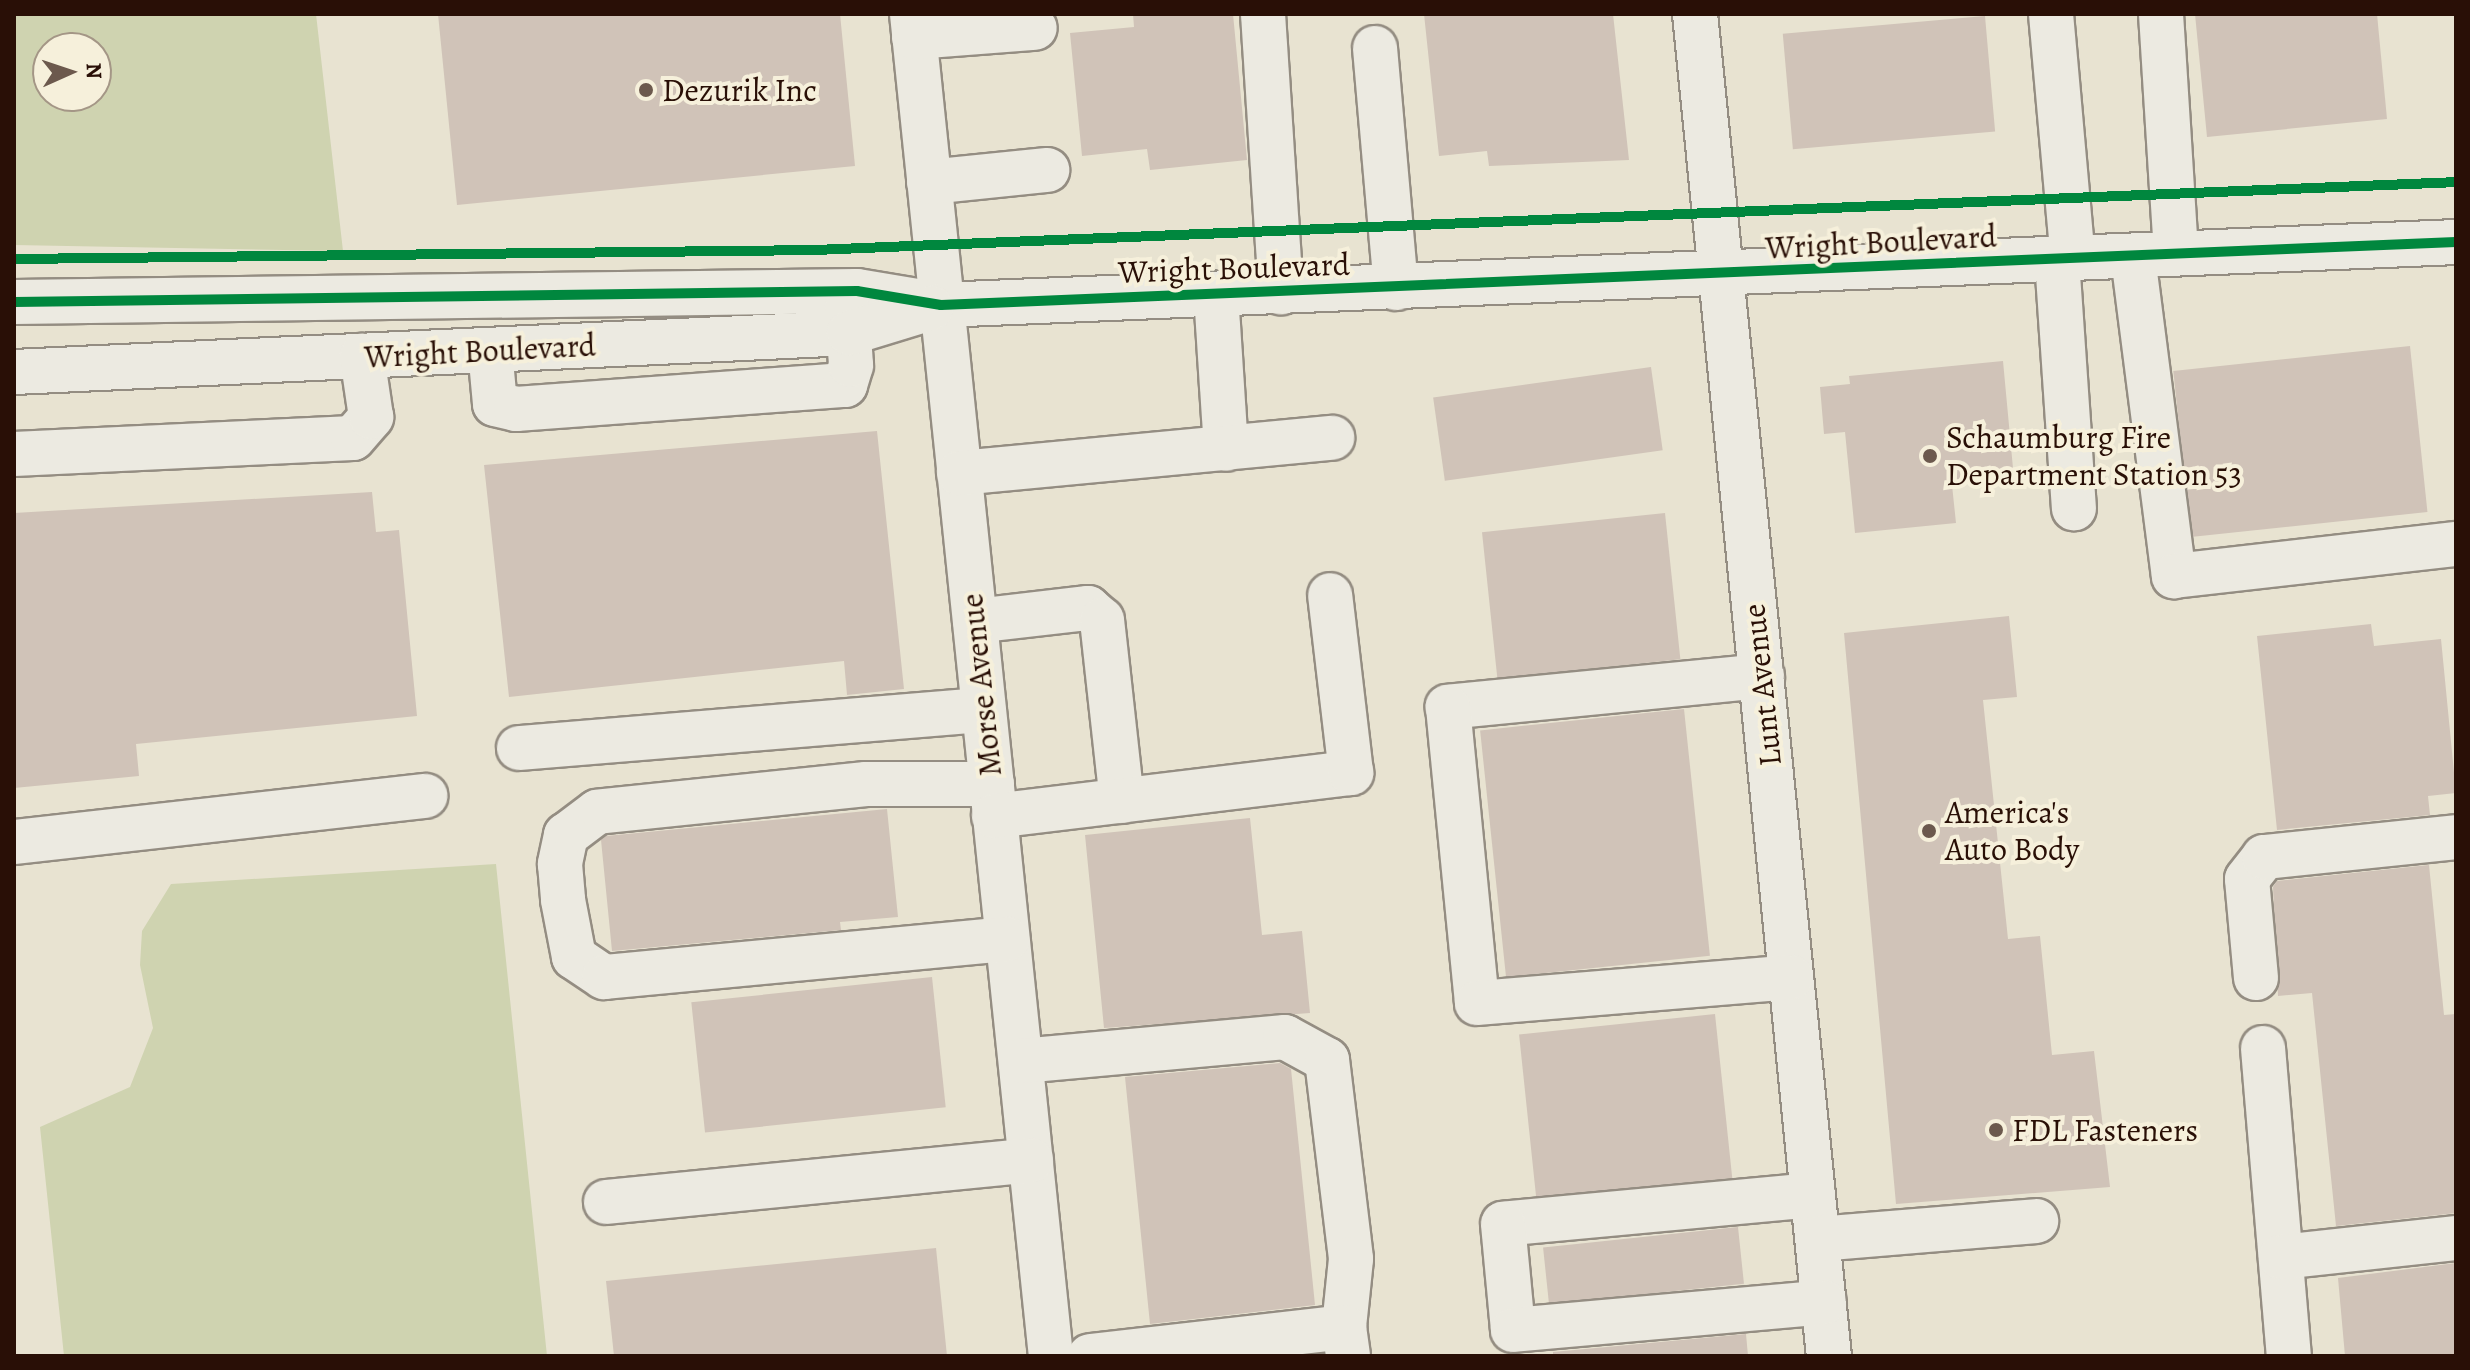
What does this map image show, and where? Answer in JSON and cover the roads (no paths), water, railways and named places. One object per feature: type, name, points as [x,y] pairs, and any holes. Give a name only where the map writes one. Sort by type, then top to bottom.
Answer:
[{"type":"street","points":[[1263,14],[1281,292]]},
{"type":"street","name":"Lunt Avenue","points":[[1695,14],[1829,1356]]},
{"type":"street","points":[[2051,14],[2065,260],[2074,508]]},
{"type":"street","points":[[2161,14],[2176,254]]},
{"type":"street","points":[[913,26],[1035,28]]},
{"type":"street","name":"Morse Avenue","points":[[913,26],[1051,1356]]},
{"type":"street","points":[[1375,48],[1396,288]]},
{"type":"street","points":[[929,182],[1047,170]]},
{"type":"street","name":"Wright Boulevard","points":[[14,372],[490,350],[941,305],[1722,276],[2456,242]]},
{"type":"street","points":[[2133,257],[2174,576],[2456,544]]},
{"type":"street","points":[[1216,294],[1226,449]]},
{"type":"street","name":"Wright Boulevard","points":[[14,302],[847,313]]},
{"type":"street","points":[[490,350],[495,404],[516,409],[845,385],[847,313]]},
{"type":"street","points":[[14,454],[353,438],[371,417],[362,356]]},
{"type":"street","points":[[959,473],[1332,438]]},
{"type":"street","points":[[1007,939],[604,977],[574,957],[560,864],[566,835],[597,812],[866,784],[993,800],[1122,801],[1351,773],[1330,595]]},
{"type":"street","points":[[975,621],[1088,608],[1102,620],[1122,801]]},
{"type":"street","points":[[1762,676],[1448,707],[1477,1003],[1791,977]]},
{"type":"street","points":[[519,748],[983,710]]},
{"type":"street","points":[[14,842],[425,796]]},
{"type":"street","points":[[2256,978],[2247,879],[2264,857],[2456,837]]},
{"type":"street","points":[[1021,1061],[1285,1037],[1327,1060],[1351,1259],[1346,1341],[1090,1356]]},
{"type":"street","points":[[2263,1048],[2289,1356]]},
{"type":"street","points":[[606,1202],[1031,1160]]},
{"type":"street","points":[[1813,1195],[1503,1224],[1513,1330],[1824,1302]]},
{"type":"street","points":[[1818,1239],[2036,1221]]},
{"type":"street","points":[[2281,1257],[2456,1238]]},
{"type":"place","name":"Dezurik Inc","points":[[646,90]]},
{"type":"place","name":"Schaumburg Fire Department Station 53","points":[[1930,456]]},
{"type":"place","name":"America's Auto Body","points":[[1929,831]]},
{"type":"place","name":"FDL Fasteners","points":[[1996,1130]]}]
